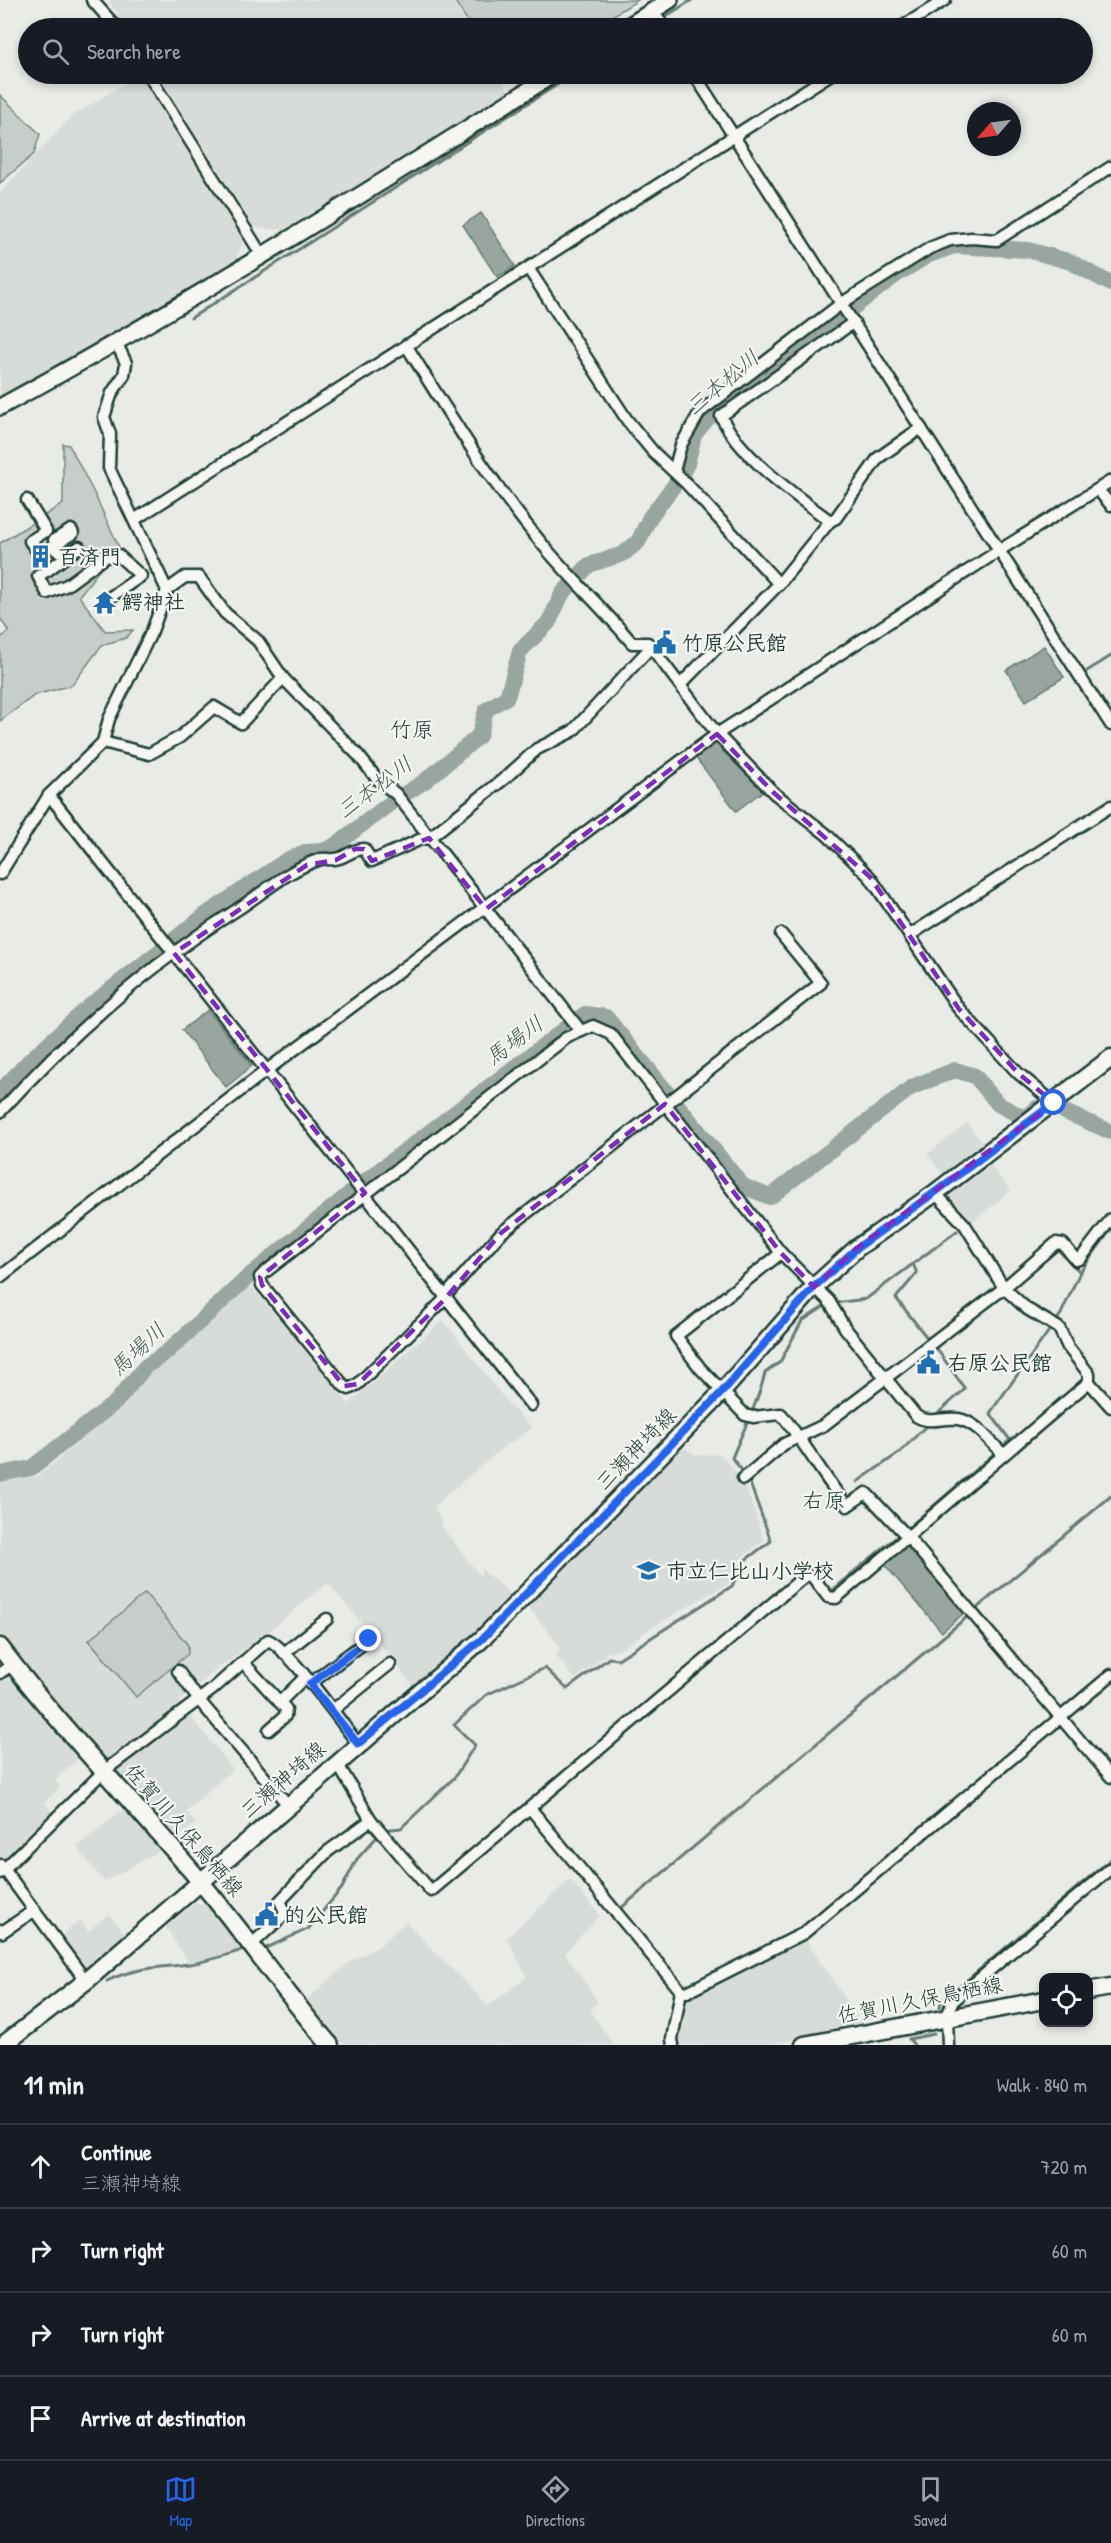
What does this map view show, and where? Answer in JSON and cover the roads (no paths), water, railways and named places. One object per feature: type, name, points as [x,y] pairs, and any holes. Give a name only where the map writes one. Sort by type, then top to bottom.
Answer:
[{"type":"main road","name":"三瀬神埼線","points":[[3,2045],[86,1981],[482,1639],[722,1392],[814,1287],[857,1248],[934,1193],[1111,1058]]},
{"type":"main road","name":"佐賀川久保鳥栖線","points":[[0,1647],[6,1669],[104,1771],[201,1881],[295,2004],[330,2045]]},
{"type":"main road","points":[[1093,1990],[1111,1987]]},
{"type":"main road","name":"佐賀川久保鳥栖線","points":[[804,2045],[1039,2001]]},
{"type":"street","points":[[92,0],[108,18]]},
{"type":"street","points":[[641,18],[670,0]]},
{"type":"street","points":[[916,18],[945,0]]},
{"type":"street","points":[[653,11],[658,18]]},
{"type":"street","points":[[154,84],[263,257]]},
{"type":"street","points":[[0,408],[117,344],[263,257],[538,84]]},
{"type":"street","points":[[701,84],[1111,725]]},
{"type":"street","points":[[134,520],[816,84]]},
{"type":"street","points":[[674,471],[681,445],[700,412],[842,303],[930,248],[950,240],[972,238],[996,240],[1111,167]]},
{"type":"street","points":[[528,268],[627,420],[654,453],[686,483],[779,584]]},
{"type":"street","points":[[830,521],[762,467],[726,426],[721,416],[854,322]]},
{"type":"street","points":[[117,344],[126,363],[124,375],[112,393],[104,417],[110,434],[109,468],[134,520],[152,569],[167,590]]},
{"type":"street","points":[[406,345],[477,459],[526,524],[632,643],[648,644],[665,663],[717,734],[774,793],[826,834],[870,877],[959,1009],[1017,1073],[1054,1103]]},
{"type":"street","points":[[681,684],[779,584],[830,521],[836,518],[878,458],[921,428]]},
{"type":"street","points":[[0,1277],[267,1070],[486,909],[717,734],[1000,550],[1111,481]]},
{"type":"street","points":[[1098,490],[1111,505]]},
{"type":"street","points":[[27,500],[46,531],[30,541],[48,570]]},
{"type":"street","points":[[54,540],[71,530],[73,533],[53,546],[67,555]]},
{"type":"street","points":[[79,547],[38,576],[47,593],[67,585],[105,557],[118,555],[141,576],[109,598]]},
{"type":"street","points":[[0,874],[49,795],[103,742],[109,719],[152,631],[167,590],[185,577],[199,577],[225,613],[258,641],[283,678],[358,755],[377,778],[396,794],[581,1031]]},
{"type":"street","points":[[0,1112],[40,1068],[91,1021],[213,924],[307,865],[324,858],[336,860],[355,849],[364,849],[372,861],[418,840],[429,838],[505,778],[537,749],[573,731],[650,648]]},
{"type":"street","points":[[103,742],[149,754],[180,737],[214,706],[242,723],[283,678]]},
{"type":"street","points":[[49,795],[531,1405]]},
{"type":"street","points":[[910,935],[1111,806]]},
{"type":"street","points":[[781,934],[820,983],[665,1104],[501,1233],[443,1301],[358,1384],[349,1389],[344,1386],[262,1285],[260,1277],[365,1193],[566,1038],[593,1026],[611,1034],[665,1104],[781,1252],[832,1305],[845,1328],[916,1416],[924,1422],[958,1419],[973,1424],[1003,1454]]},
{"type":"street","points":[[934,1193],[965,1225],[1004,1288],[1027,1309],[1054,1323],[1068,1347],[1086,1368],[1089,1382],[1111,1407]]},
{"type":"street","points":[[743,1479],[784,1444],[824,1425],[1004,1288],[1056,1243],[1063,1244],[1076,1260],[1081,1258],[1111,1220]]},
{"type":"street","points":[[781,1252],[676,1336],[722,1392],[745,1415],[753,1417],[781,1414],[800,1437],[825,1478],[847,1506],[866,1493],[907,1536],[1111,1777]]},
{"type":"street","points":[[337,1763],[378,1828],[431,1892],[806,1575],[812,1576],[828,1597],[836,1598],[1089,1382]]},
{"type":"street","points":[[284,1653],[327,1619]]},
{"type":"street","points":[[280,1702],[369,1639]]},
{"type":"street","points":[[86,1981],[2,1869],[104,1771],[198,1699],[268,1640],[284,1653],[308,1680],[358,1744]]},
{"type":"street","points":[[243,1662],[280,1702],[287,1713],[269,1730]]},
{"type":"street","points":[[333,1710],[390,1664]]},
{"type":"street","points":[[178,1671],[198,1699],[288,1805]]},
{"type":"street","points":[[530,1808],[681,1991],[687,1992],[804,1933],[1111,1675]]},
{"type":"street","points":[[251,1945],[286,1913],[280,1901],[327,1852],[378,1828]]},
{"type":"street","points":[[948,2045],[947,2018],[952,2002],[1111,1868]]},
{"type":"street","points":[[0,1930],[2,1932],[34,1910]]},
{"type":"street","points":[[673,2045],[681,1991]]},
{"type":"waterway","points":[[663,18],[692,0]]},
{"type":"waterway","points":[[191,318],[558,84]]},
{"type":"waterway","name":"三本松川","points":[[0,1092],[30,1060],[91,1005],[204,916],[287,860],[305,852],[323,851],[334,846],[392,802],[425,781],[479,736],[486,710],[507,697],[520,651],[549,622],[562,594],[589,565],[623,554],[638,542],[650,517],[679,479],[687,464],[694,435],[707,419],[896,275],[929,255],[954,246],[1028,250],[1071,262],[1111,284]]},
{"type":"waterway","points":[[1087,671],[1111,656]]},
{"type":"waterway","name":"馬場川","points":[[0,1474],[31,1468],[116,1402],[145,1367],[167,1352],[247,1278],[365,1181],[585,1014],[606,1017],[743,1186],[770,1197],[912,1087],[955,1070],[975,1076],[998,1104],[1024,1118],[1037,1108]]},
{"type":"waterway","name":"馬場川","points":[[1065,1112],[1111,1132]]},
{"type":"waterway","points":[[908,1528],[1010,1440],[990,1413],[1061,1314],[1080,1272],[1111,1229]]},
{"type":"waterway","points":[[835,1303],[866,1299],[957,1231]]},
{"type":"waterway","points":[[1056,1248],[1080,1272]]},
{"type":"waterway","points":[[913,1264],[917,1273],[896,1298],[928,1339]]},
{"type":"waterway","points":[[264,1949],[308,1929],[342,1888],[357,1859],[383,1830],[401,1828],[454,1778],[475,1745],[454,1725],[486,1695],[545,1668],[567,1689],[609,1658],[618,1659],[732,1586],[744,1561],[771,1541],[748,1478],[732,1458],[755,1405],[765,1373],[780,1362],[802,1321],[828,1304]]},
{"type":"waterway","points":[[934,1345],[965,1389],[936,1415]]},
{"type":"waterway","points":[[857,1482],[899,1453],[926,1426]]},
{"type":"waterway","points":[[977,1608],[1111,1496]]},
{"type":"waterway","points":[[833,1589],[899,1535]]},
{"type":"waterway","points":[[620,1909],[968,1616]]},
{"type":"waterway","points":[[940,2007],[941,2002],[1111,1859]]},
{"type":"waterway","points":[[107,1981],[137,1971],[196,1963],[243,1950]]},
{"type":"waterway","points":[[914,2045],[909,2039],[934,2034]]},
{"type":"place","name":"百済門","points":[[40,557]]},
{"type":"place","name":"鰐神社","points":[[104,602]]},
{"type":"place","name":"竹原公民館","points":[[664,643]]},
{"type":"place","name":"右原公民館","points":[[929,1363]]},
{"type":"place","name":"市立仁比山小学校","points":[[648,1571]]},
{"type":"place","name":"的公民館","points":[[266,1915]]},
{"type":"district","name":"竹原","points":[[412,729]]},
{"type":"district","name":"右原","points":[[824,1500]]}]
